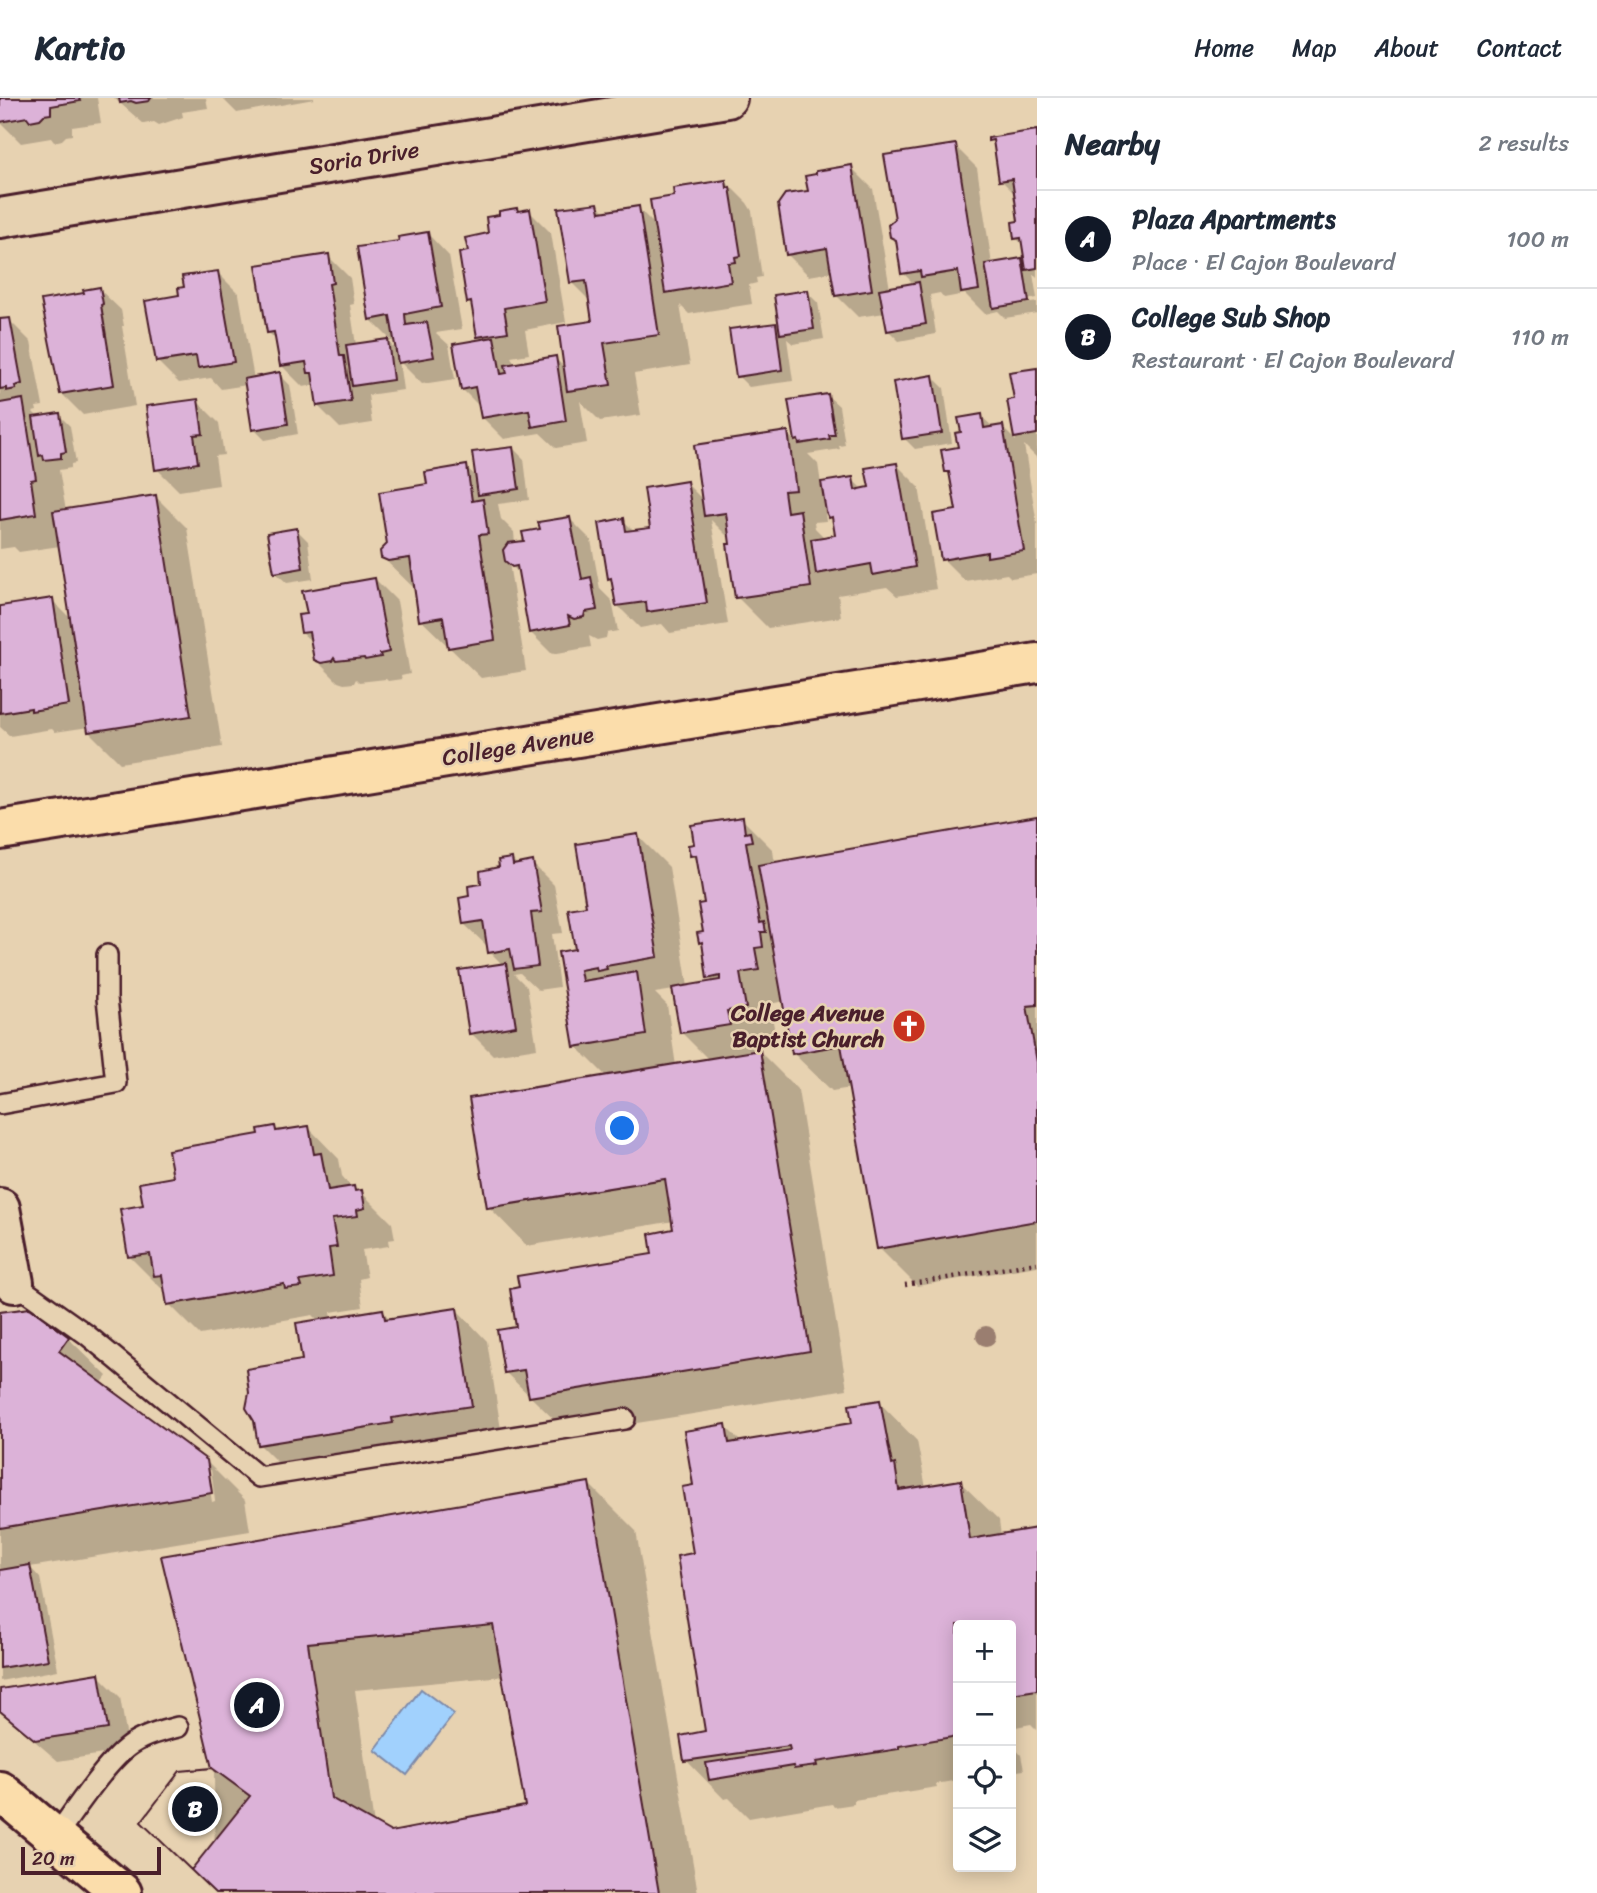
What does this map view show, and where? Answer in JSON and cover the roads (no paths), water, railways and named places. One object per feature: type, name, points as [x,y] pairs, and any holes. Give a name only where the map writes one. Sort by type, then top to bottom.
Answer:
[{"type":"main road","name":"College Avenue","points":[[0,830],[1037,663]]},
{"type":"main road","points":[[0,1791],[122,1893]]},
{"type":"street","name":"Soria Drive","points":[[0,218],[727,98]]},
{"type":"street","points":[[0,1208],[14,1283]]},
{"type":"lane","points":[[0,1104],[116,1083],[107,998],[107,955]]},
{"type":"lane","points":[[14,1283],[86,1334],[259,1477],[625,1419]]},
{"type":"lane","points":[[55,1837],[111,1764],[129,1746],[149,1735],[178,1727]]},
{"type":"water","points":[[421,1689],[454,1714],[407,1775],[375,1750]]},
{"type":"place","name":"College Avenue Baptist Church","points":[[909,1026]]},
{"type":"place","name":"Plaza Apartments","points":[[257,1705]]},
{"type":"place","name":"College Sub Shop","points":[[195,1809]]}]
